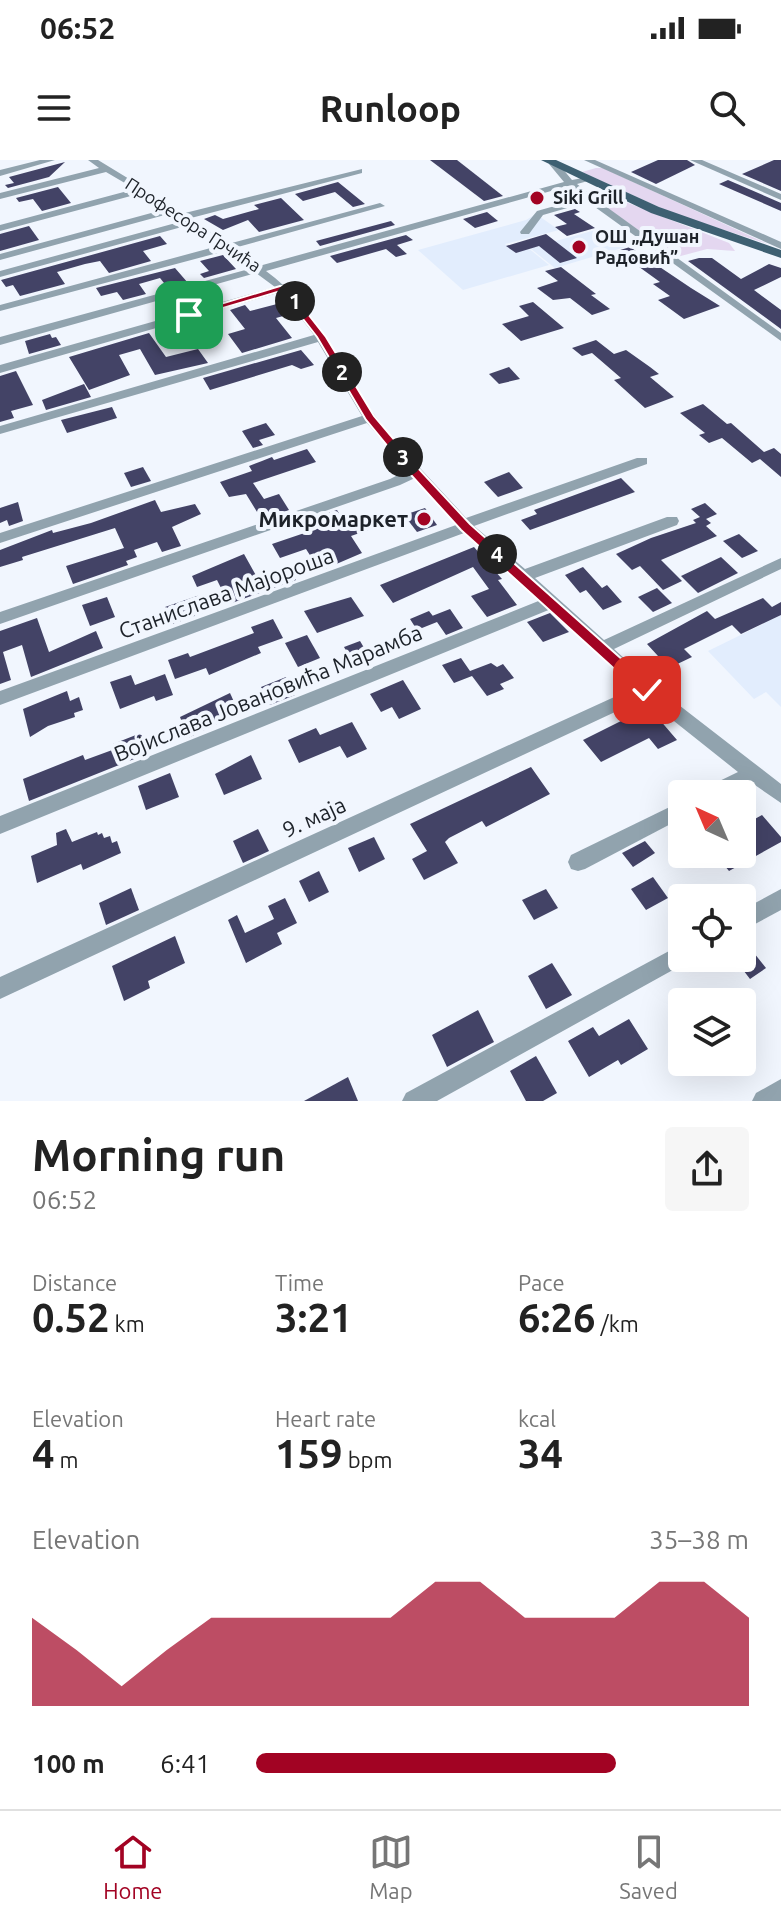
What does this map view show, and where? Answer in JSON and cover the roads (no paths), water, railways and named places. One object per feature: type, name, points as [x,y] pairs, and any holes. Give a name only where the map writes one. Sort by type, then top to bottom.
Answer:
[{"type":"main road","points":[[551,162],[570,177],[585,179],[680,220],[776,248]]},
{"type":"street","points":[[0,173],[51,160]]},
{"type":"street","name":"Професора Грчића","points":[[92,160],[228,245],[283,288],[321,337],[370,418],[464,526],[553,602],[647,690],[781,795]]},
{"type":"street","points":[[694,160],[781,197]]},
{"type":"street","points":[[721,171],[727,160]]},
{"type":"street","points":[[0,341],[570,177],[592,162],[776,248]]},
{"type":"street","points":[[0,196],[106,169]]},
{"type":"street","points":[[0,274],[359,171]]},
{"type":"street","points":[[570,177],[589,198],[781,338]]},
{"type":"street","points":[[0,228],[143,190]]},
{"type":"street","points":[[525,232],[540,213],[613,192]]},
{"type":"street","points":[[0,308],[380,206]]},
{"type":"street","points":[[0,257],[173,210]]},
{"type":"street","points":[[0,369],[283,288]]},
{"type":"street","points":[[0,430],[321,337]]},
{"type":"street","points":[[0,538],[370,418]]},
{"type":"street","points":[[464,526],[642,461]]},
{"type":"street","points":[[0,618],[380,487],[415,472]]},
{"type":"street","points":[[523,576],[672,521]]},
{"type":"street","name":"Станислава Мајороша","points":[[0,698],[464,526]]},
{"type":"street","points":[[602,648],[781,563]]},
{"type":"street","name":"Војислава Јовановића Марамба","points":[[0,825],[553,602]]},
{"type":"street","name":"9. маја","points":[[0,988],[647,690]]},
{"type":"street","points":[[739,780],[753,773]]},
{"type":"street","points":[[578,862],[668,816]]},
{"type":"street","points":[[756,913],[781,899]]},
{"type":"street","points":[[414,1101],[668,962]]},
{"type":"street","points":[[764,1101],[781,1090]]},
{"type":"place","name":"Siki Grill","points":[[537,198]]},
{"type":"place","name":"ОШ „Душан Радовић”","points":[[579,247]]},
{"type":"place","name":"Микромаркет","points":[[424,519]]}]
